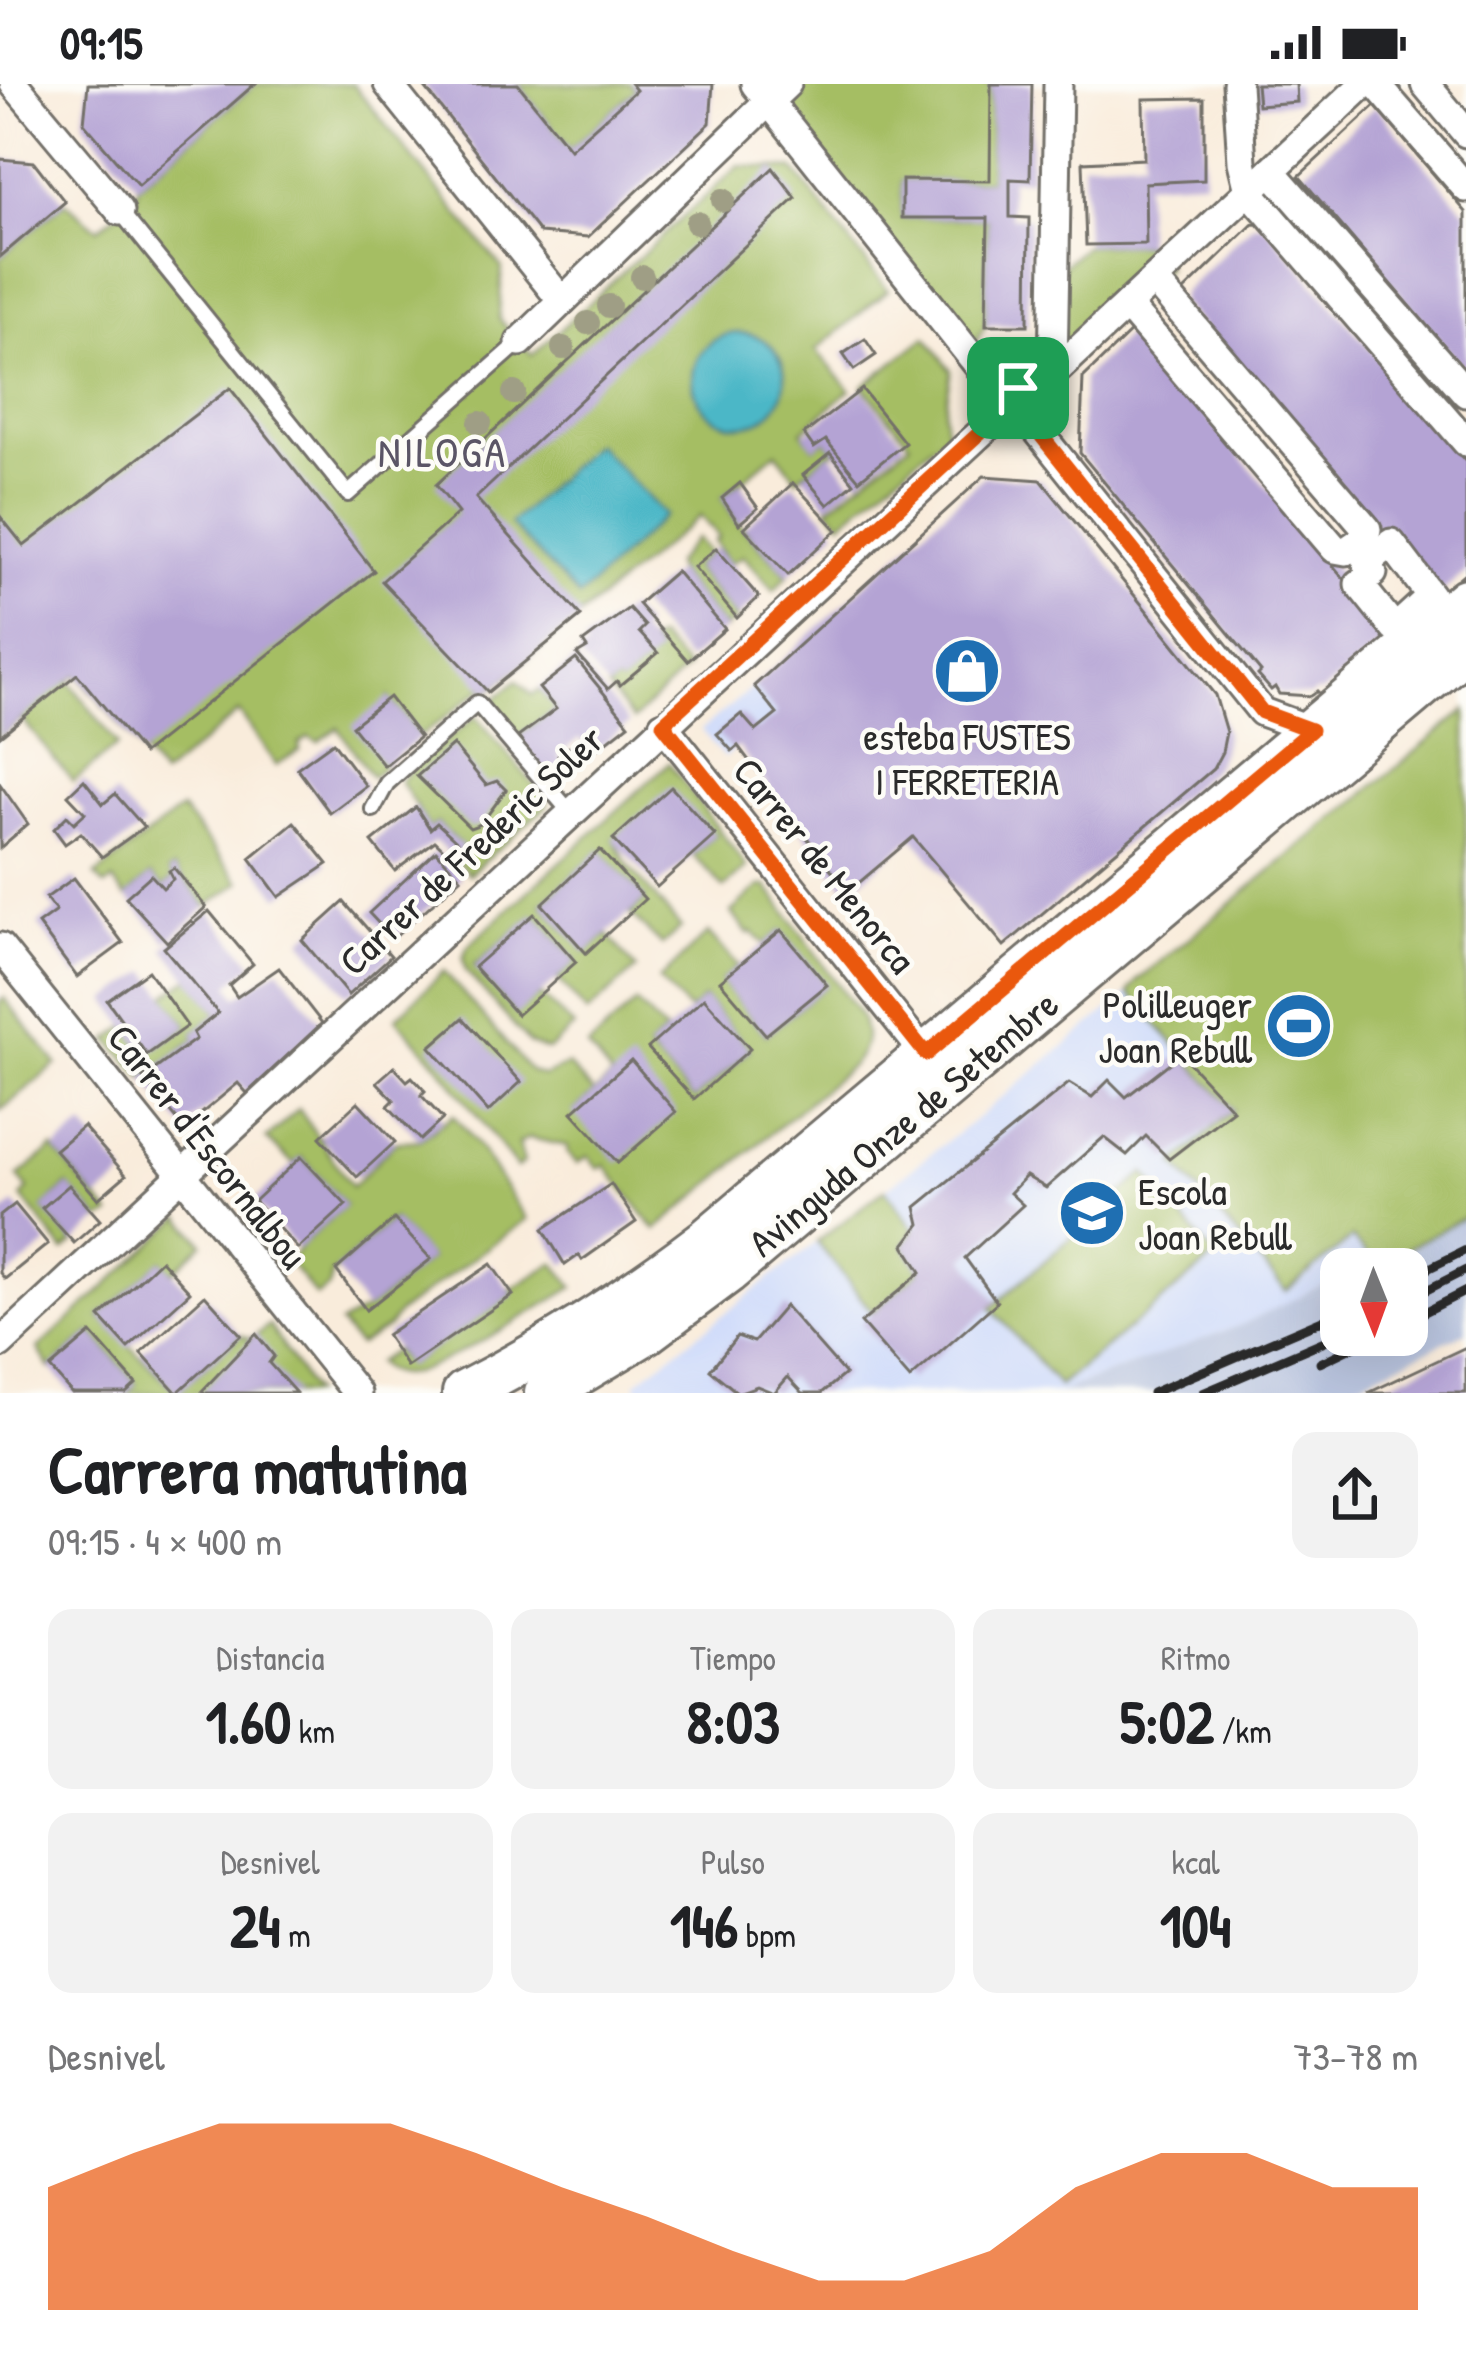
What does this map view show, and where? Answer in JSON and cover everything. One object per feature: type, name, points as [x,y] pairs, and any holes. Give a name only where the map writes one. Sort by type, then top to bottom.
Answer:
[{"type":"main road","name":"Avinguda Onze de Setembre","points":[[464,1393],[543,1352],[655,1280],[1311,730],[1448,598]]},
{"type":"main road","name":"Avinguda Onze de Setembre","points":[[546,1393],[646,1333],[728,1272],[1466,649]]},
{"type":"street","points":[[14,84],[120,211]]},
{"type":"street","points":[[388,84],[562,301]]},
{"type":"street","points":[[1053,370],[1058,84]]},
{"type":"street","points":[[1237,84],[1241,163],[1250,191],[1466,442]]},
{"type":"street","points":[[520,342],[770,90],[1012,425],[1053,370],[1364,84]]},
{"type":"street","points":[[1376,84],[1466,188]]},
{"type":"street","points":[[1425,84],[1466,133]]},
{"type":"street","points":[[1271,171],[1466,393]]},
{"type":"street","points":[[1127,305],[1335,549],[1346,551],[1364,538],[1367,529],[1154,280]]},
{"type":"street","name":"Carrer de Frederic Soler","points":[[0,1344],[999,405]]},
{"type":"street","points":[[1029,407],[1262,712],[1311,730]]},
{"type":"street","points":[[1261,773],[1262,712]]},
{"type":"street","name":"Carrer de Menorca","points":[[663,724],[926,1054]]},
{"type":"street","name":"Carrer d'Escornalbou","points":[[0,947],[356,1393]]},
{"type":"lane","points":[[120,211],[348,494],[520,342]]},
{"type":"lane","points":[[373,808],[387,783],[477,703],[570,812]]},
{"type":"shaded area","points":[[754,686],[777,714],[724,758],[701,730]]},
{"type":"shaded area","name":"Escola Joan Rebull","points":[[1129,993],[1362,1248],[1320,1248],[1320,1286],[1241,1325],[1057,1393],[642,1393],[635,1383],[972,1122]]},
{"type":"shaded area","points":[[1466,1216],[1466,1332],[1428,1350],[1428,1248],[1411,1248]]},
{"type":"shaded area","points":[[1320,1286],[1320,1356],[1415,1356],[1336,1393],[1057,1393],[1241,1325]]},
{"type":"green space","points":[[255,84],[353,84],[502,268],[499,319],[532,355],[739,166],[793,169],[888,290],[816,350],[850,390],[802,431],[814,447],[826,440],[835,450],[797,479],[776,452],[722,498],[738,523],[788,575],[774,590],[743,556],[729,564],[714,541],[719,537],[700,516],[488,692],[483,688],[420,737],[389,698],[384,766],[372,777],[338,728],[318,742],[309,737],[299,744],[300,750],[276,765],[239,712],[162,776],[77,674],[69,681],[118,745],[73,782],[22,719],[0,736],[0,257],[65,202],[98,229],[136,198],[138,186]]},
{"type":"green space","points":[[518,84],[631,84],[636,90],[570,149]]},
{"type":"green space","points":[[787,84],[991,84],[990,181],[902,181],[902,218],[988,218],[986,325],[970,352],[769,102]]},
{"type":"green space","points":[[1146,244],[1167,267],[1053,370],[1055,272],[1086,245]]},
{"type":"green space","points":[[926,337],[951,370],[944,413],[947,433],[842,522],[828,508],[910,443],[863,386]]},
{"type":"green space","points":[[696,538],[710,554],[694,568],[737,618],[725,629],[676,571],[674,564]]},
{"type":"green space","points":[[658,638],[687,668],[633,720],[608,689],[657,652],[649,643]]},
{"type":"green space","points":[[517,680],[532,695],[540,690],[556,709],[518,737],[492,701]]},
{"type":"green space","points":[[1466,710],[1466,1216],[1407,1248],[1362,1248],[1352,1238],[1340,1248],[1320,1248],[1320,1264],[1286,1291],[1175,1164],[1233,1110],[1129,993],[1138,980]]},
{"type":"green space","points":[[476,716],[547,800],[547,806],[469,874],[452,857],[462,846],[437,823],[430,829],[400,781]]},
{"type":"green space","points":[[669,763],[747,867],[724,888],[693,855],[715,835],[614,839],[628,865],[681,928],[662,945],[630,914],[645,899],[600,851],[542,904],[586,952],[607,934],[636,969],[587,1013],[557,978],[576,961],[534,915],[474,966],[516,1014],[539,994],[574,1027],[548,1050],[530,1044],[466,971],[467,947]]},
{"type":"green space","points":[[181,809],[240,882],[206,907],[174,868],[169,871],[173,879],[163,888],[151,875],[126,897],[113,881],[105,886],[95,876]]},
{"type":"green space","points":[[760,886],[767,886],[860,1015],[863,1046],[853,1064],[656,1230],[605,1165],[599,1169],[588,1156],[577,1163],[567,1152],[568,1146],[529,1138],[518,1143],[524,1162],[517,1168],[396,1018],[444,971],[531,1072],[544,1076],[568,1065],[594,1093],[573,1112],[612,1077],[588,1047],[636,1003],[665,1032],[648,1049],[694,1099],[750,1050],[704,998],[689,1011],[659,980],[708,933],[738,966],[721,981],[766,1035],[826,985],[781,931],[765,944],[752,932],[748,934],[731,912]]},
{"type":"green space","points":[[190,977],[218,1013],[194,1033],[196,1039],[143,1078],[109,1040],[126,1027],[147,1054],[187,1026],[165,996]]},
{"type":"green space","points":[[4,998],[57,1064],[0,1111],[0,1001]]},
{"type":"green space","points":[[299,1109],[352,1187],[395,1142],[420,1140],[453,1115],[527,1219],[358,1345],[340,1324],[366,1310],[430,1259],[393,1219],[332,1274],[329,1288],[316,1296],[289,1263],[345,1205],[302,1157],[294,1164],[266,1139]]},
{"type":"green space","points":[[53,1148],[111,1215],[100,1220],[68,1185],[43,1208],[74,1243],[64,1251],[22,1197],[28,1189],[18,1177]]},
{"type":"green space","points":[[1145,1173],[1215,1257],[1059,1386],[991,1308]]},
{"type":"green space","points":[[885,1189],[915,1230],[904,1245],[921,1272],[873,1313],[817,1242]]},
{"type":"green space","points":[[181,1217],[203,1243],[172,1273],[161,1261],[100,1317],[177,1392],[241,1335],[251,1339],[269,1325],[313,1393],[126,1393],[136,1384],[91,1333],[50,1368],[38,1349]]},
{"type":"green space","points":[[554,1263],[574,1287],[487,1338],[402,1375],[376,1363],[395,1350],[407,1366]]},
{"type":"water","points":[[739,333],[772,346],[785,379],[772,412],[739,425],[706,412],[693,379],[706,346]]},
{"type":"water","points":[[595,443],[665,515],[579,597],[510,524]]},
{"type":"building","points":[[88,84],[255,84],[138,186],[84,123]]},
{"type":"building","points":[[422,84],[518,84],[570,149],[636,90],[631,84],[713,84],[710,123],[588,237],[540,233]]},
{"type":"building","points":[[991,84],[1032,84],[1030,180],[1010,179],[1010,217],[1029,218],[1028,325],[986,325],[988,218],[902,218],[902,180],[990,181]]},
{"type":"building","points":[[1256,84],[1296,84],[1297,102],[1258,105]]},
{"type":"building","points":[[1204,98],[1204,180],[1145,183],[1146,244],[1086,245],[1083,162],[1144,159],[1143,99]]},
{"type":"building","points":[[1375,106],[1466,212],[1466,371],[1299,176]]},
{"type":"building","points":[[0,159],[34,162],[65,202],[0,257]]},
{"type":"building","points":[[773,168],[796,198],[476,498],[581,616],[488,692],[382,581],[458,513],[436,485]]},
{"type":"building","points":[[1253,224],[1264,225],[1466,462],[1466,572],[1436,597],[1180,302],[1182,293]]},
{"type":"building","points":[[1133,330],[1392,635],[1320,694],[1271,690],[1080,453],[1083,378]]},
{"type":"building","points":[[865,339],[876,355],[854,370],[843,354]]},
{"type":"building","points":[[230,388],[374,571],[143,754],[77,674],[0,736],[0,516],[24,546]]},
{"type":"building","points":[[862,389],[905,443],[859,480],[826,440],[814,448],[804,434]]},
{"type":"building","points":[[830,453],[854,483],[828,505],[803,475]]},
{"type":"building","points":[[984,476],[1041,480],[1215,695],[1226,732],[1213,769],[1004,946],[913,837],[848,892],[738,746],[732,751],[717,734],[741,714],[756,731],[777,714],[754,686]]},
{"type":"building","points":[[740,483],[758,508],[739,524],[722,498]]},
{"type":"building","points":[[793,483],[837,530],[788,575],[744,528]]},
{"type":"building","points":[[716,548],[759,597],[737,618],[694,567]]},
{"type":"building","points":[[676,571],[725,629],[688,661],[638,604]]},
{"type":"building","points":[[629,608],[645,626],[639,632],[658,653],[620,685],[617,681],[608,689],[577,654],[587,648],[583,642]]},
{"type":"building","points":[[576,659],[629,724],[592,753],[580,739],[558,755],[563,762],[546,775],[518,737],[556,709],[539,688]]},
{"type":"building","points":[[389,697],[420,737],[384,766],[352,726]]},
{"type":"building","points":[[333,742],[366,786],[330,813],[297,768]]},
{"type":"building","points":[[453,745],[486,785],[497,781],[506,790],[481,824],[470,828],[417,776]]},
{"type":"building","points":[[84,780],[103,804],[115,794],[144,827],[102,857],[81,833],[65,844],[54,829],[67,816],[74,823],[85,813],[68,795]]},
{"type":"building","points":[[0,784],[28,824],[0,848]]},
{"type":"building","points":[[671,787],[715,835],[657,887],[613,839]]},
{"type":"building","points":[[416,807],[430,829],[437,823],[463,847],[452,857],[435,841],[395,871],[372,842]]},
{"type":"building","points":[[294,822],[328,864],[279,897],[250,858]]},
{"type":"building","points":[[600,850],[645,899],[586,953],[542,904]]},
{"type":"building","points":[[436,851],[461,878],[393,939],[369,913]]},
{"type":"building","points":[[174,868],[206,907],[167,942],[126,897],[151,875],[163,888],[173,879],[169,871]]},
{"type":"building","points":[[74,878],[123,943],[77,977],[38,924],[56,911],[46,898]]},
{"type":"building","points":[[344,902],[391,956],[348,995],[302,940]]},
{"type":"building","points":[[209,911],[253,964],[229,985],[237,997],[279,968],[322,1023],[247,1093],[238,1083],[184,1128],[143,1078],[196,1039],[193,1033],[218,1013],[164,948]]},
{"type":"building","points":[[534,914],[576,962],[517,1015],[474,967]]},
{"type":"building","points":[[781,930],[827,985],[766,1035],[720,981]]},
{"type":"building","points":[[148,971],[187,1026],[147,1055],[107,1000]]},
{"type":"building","points":[[704,998],[750,1049],[694,1099],[648,1048]]},
{"type":"building","points":[[463,1018],[521,1082],[488,1112],[430,1047]]},
{"type":"building","points":[[1181,1054],[1233,1110],[1169,1159],[1146,1136],[1127,1155],[1104,1137],[1046,1188],[1026,1176],[1010,1193],[1023,1205],[965,1258],[997,1302],[910,1379],[861,1323],[921,1272],[904,1245],[920,1224],[916,1207],[1069,1083],[1092,1097],[1109,1080],[1126,1097]]},
{"type":"building","points":[[631,1060],[676,1112],[618,1163],[572,1112]]},
{"type":"building","points":[[394,1067],[407,1081],[412,1077],[443,1119],[420,1140],[388,1106],[394,1100],[377,1082]]},
{"type":"building","points":[[358,1102],[395,1142],[357,1177],[320,1137]]},
{"type":"building","points":[[83,1126],[126,1175],[98,1199],[55,1150]]},
{"type":"building","points":[[301,1157],[346,1205],[298,1249],[254,1201]]},
{"type":"building","points":[[611,1184],[636,1222],[582,1260],[579,1255],[565,1265],[543,1229]]},
{"type":"building","points":[[69,1185],[100,1220],[74,1243],[42,1208]]},
{"type":"building","points":[[15,1204],[48,1244],[5,1279],[0,1273],[0,1216]]},
{"type":"building","points":[[394,1219],[431,1259],[366,1310],[336,1270]]},
{"type":"building","points":[[161,1260],[190,1292],[128,1348],[100,1317]]},
{"type":"building","points":[[491,1264],[513,1295],[407,1367],[386,1335]]},
{"type":"building","points":[[205,1295],[241,1335],[177,1393],[141,1353]]},
{"type":"building","points":[[785,1306],[845,1374],[822,1393],[803,1393],[788,1377],[774,1393],[757,1386],[738,1393],[710,1370],[737,1336],[754,1342]]},
{"type":"building","points":[[91,1333],[136,1384],[126,1393],[72,1393],[50,1368]]},
{"type":"building","points":[[256,1334],[274,1356],[269,1363],[296,1393],[204,1393],[202,1391]]},
{"type":"building","points":[[1466,1347],[1466,1393],[1368,1393]]},
{"type":"railway","points":[[1428,1269],[1466,1250]]},
{"type":"railway","points":[[1428,1289],[1466,1270]]},
{"type":"railway","points":[[1428,1310],[1466,1291]]},
{"type":"railway","points":[[1152,1393],[1320,1321]]},
{"type":"railway","points":[[1203,1393],[1320,1343]]},
{"type":"railway","points":[[1320,1363],[1334,1356]]},
{"type":"place","name":"esteba FUSTES I FERRETERIA","points":[[967,671]]},
{"type":"place","name":"Polilleuger Joan Rebull","points":[[1299,1026]]},
{"type":"place","name":"Escola Joan Rebull","points":[[1092,1213]]},
{"type":"district","name":"NILOGA","points":[[443,452]]},
{"type":"route","points":[[1018,388],[1033,404],[1028,419],[1262,712],[1311,730],[926,1054],[663,724],[998,416],[1000,394],[1018,388]]}]
